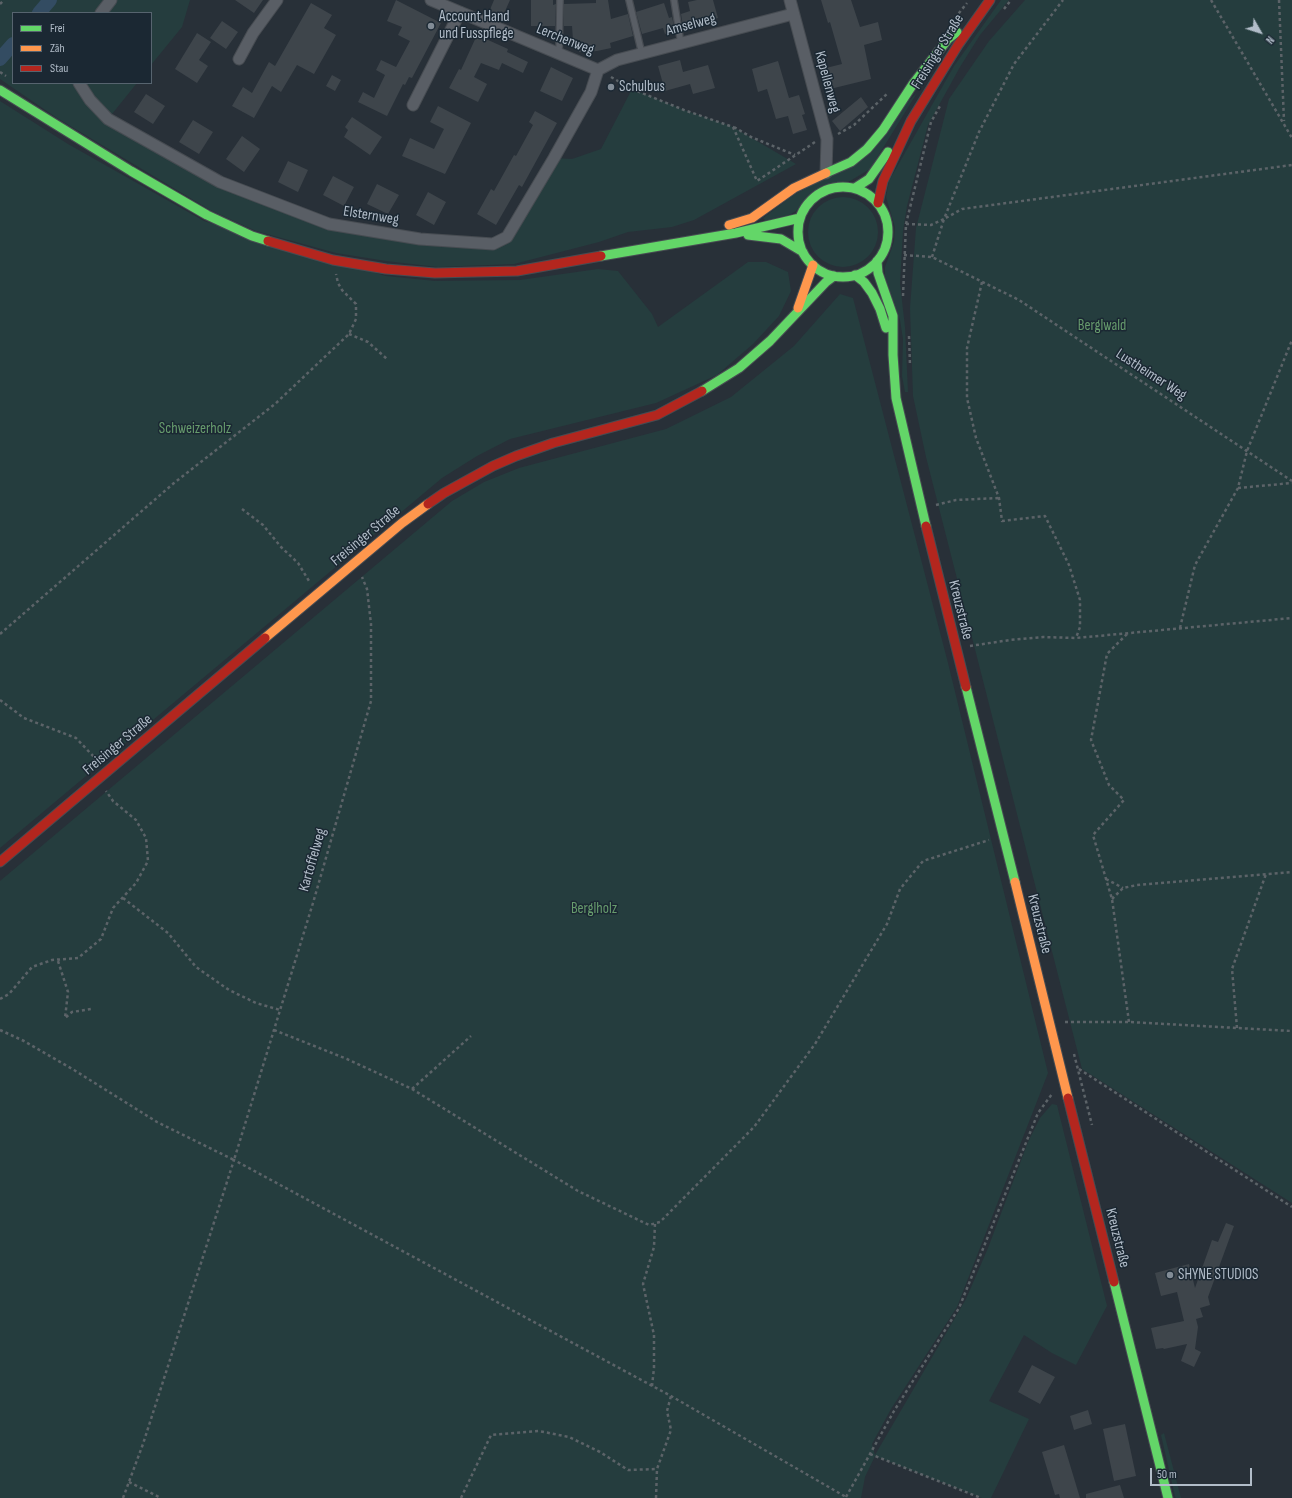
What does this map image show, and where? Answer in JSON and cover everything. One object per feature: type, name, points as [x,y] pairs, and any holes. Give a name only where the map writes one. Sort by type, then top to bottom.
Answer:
[{"type":"main road","name":"Freisinger Straße","points":[[911,122],[938,75],[990,0]]},
{"type":"main road","points":[[670,243],[752,218],[794,188],[851,162],[867,149],[883,130],[913,84],[948,39],[977,17]]},
{"type":"main road","points":[[4,93],[131,171],[207,214],[252,236],[333,260],[386,269],[435,274],[517,271],[670,243],[736,233],[793,221],[800,218]]},
{"type":"main road","points":[[855,188],[868,179],[911,122]]},
{"type":"main road","points":[[878,203],[883,181],[911,122]]},
{"type":"main road","points":[[842,186],[855,188],[868,194],[878,203],[888,226],[885,245],[876,261],[867,269],[856,275],[845,277],[826,274],[813,265],[803,252],[798,236],[800,218],[806,205],[816,195],[828,189],[842,186]]},
{"type":"main road","points":[[736,233],[781,239],[803,252]]},
{"type":"main road","name":"Kreuzstraße","points":[[876,261],[878,273],[894,316],[893,355],[896,398],[903,433],[1168,1498]]},
{"type":"main road","points":[[796,312],[813,265]]},
{"type":"main road","name":"Kreuzstraße","points":[[856,275],[864,282],[880,309],[893,355]]},
{"type":"main road","name":"Freisinger Straße","points":[[0,862],[355,563],[402,524],[444,493],[493,466],[553,443],[657,415],[692,398],[739,368],[770,341],[796,312],[834,276]]},
{"type":"street","points":[[102,12],[111,0]]},
{"type":"street","points":[[239,58],[253,33],[278,0]]},
{"type":"street","name":"Kapellenweg","points":[[790,0],[827,139],[826,173]]},
{"type":"street","name":"Lerchenweg","points":[[439,1],[460,12],[598,70]]},
{"type":"street","points":[[413,105],[460,12]]},
{"type":"street","name":"Amselweg","points":[[598,70],[617,60],[793,14]]},
{"type":"street","name":"Elsternweg","points":[[80,84],[90,100],[108,119],[220,182],[329,224],[420,239],[493,244],[507,237],[554,158],[587,98],[598,70]]},
{"type":"lane","points":[[559,54],[560,0]]},
{"type":"lane","points":[[629,0],[642,54]]},
{"type":"lane","points":[[674,0],[681,44]]},
{"type":"path","points":[[0,4],[4,0]]},
{"type":"path","points":[[952,21],[969,0]]},
{"type":"path","points":[[1003,10],[1011,0]]},
{"type":"path","points":[[904,255],[932,257],[944,219],[979,132],[1014,64],[1063,0]]},
{"type":"path","points":[[1212,0],[1292,138]]},
{"type":"path","points":[[1279,0],[1284,122]]},
{"type":"path","points":[[598,70],[632,89],[684,110],[733,126],[751,137],[795,155]]},
{"type":"path","points":[[733,126],[757,181],[816,141],[827,139],[854,125],[892,88]]},
{"type":"path","points":[[903,298],[902,291],[906,224],[931,122],[941,104]]},
{"type":"path","points":[[906,224],[931,225],[962,209],[1292,165]]},
{"type":"path","name":"Lustheimer Weg","points":[[932,257],[1019,300],[1292,482]]},
{"type":"path","points":[[982,282],[967,348],[967,398],[976,438],[998,498],[1002,520],[1045,516],[1069,565],[1080,600],[1080,627],[1076,638]]},
{"type":"path","points":[[0,634],[174,483],[276,404],[349,334],[356,319],[356,304],[338,283]]},
{"type":"path","points":[[349,334],[368,342],[387,359]]},
{"type":"path","points":[[909,334],[910,372]]},
{"type":"path","points":[[1180,628],[1195,565],[1238,488],[1247,451],[1292,340]]},
{"type":"path","points":[[1238,488],[1292,482]]},
{"type":"path","points":[[934,498],[938,512]]},
{"type":"path","points":[[936,505],[956,500],[998,498]]},
{"type":"path","points":[[242,509],[263,525],[281,547],[298,563],[307,580],[320,593]]},
{"type":"path","name":"Kartoffelweg","points":[[123,1498],[143,1444],[234,1160],[371,701],[371,624],[366,589],[355,563]]},
{"type":"path","points":[[957,652],[972,645],[1044,637],[1076,638],[1292,618]]},
{"type":"path","points":[[1127,634],[1107,654],[1091,740],[1109,785],[1124,800],[1093,835],[1112,900],[1130,1022]]},
{"type":"path","points":[[970,638],[974,653]]},
{"type":"path","points":[[0,700],[24,718],[76,738],[94,757],[99,779],[112,802],[136,820],[146,838],[148,861],[136,883],[113,908],[101,939],[78,958],[58,961],[52,960],[32,967],[9,994],[0,999]]},
{"type":"path","points":[[274,1030],[347,1059],[412,1089],[578,1191],[649,1225],[660,1222],[754,1127],[815,1044],[887,924],[900,889],[923,861],[1003,836]]},
{"type":"path","points":[[1106,879],[1123,888],[1292,872]]},
{"type":"path","points":[[1237,1028],[1232,969],[1266,874]]},
{"type":"path","points":[[1112,900],[1123,888]]},
{"type":"path","points":[[123,898],[168,933],[196,967],[229,990],[256,1003],[280,1010]]},
{"type":"path","points":[[58,961],[68,992],[65,1018],[72,1012],[90,1009]]},
{"type":"path","points":[[1065,1029],[1063,1022],[1130,1022],[1292,1031]]},
{"type":"path","points":[[0,1030],[24,1041],[74,1070],[157,1122],[234,1160],[652,1386],[846,1497],[894,1411],[959,1308],[1038,1113],[1049,1097],[1079,1069]]},
{"type":"path","points":[[412,1089],[471,1036]]},
{"type":"path","points":[[1072,1049],[1079,1069],[1093,1132]]},
{"type":"path","points":[[1079,1069],[1292,1207]]},
{"type":"path","points":[[652,1386],[654,1368],[654,1334],[643,1284],[654,1247],[655,1223]]},
{"type":"path","points":[[656,1498],[657,1469],[671,1430],[667,1412],[670,1396]]},
{"type":"path","points":[[461,1498],[491,1435],[539,1431],[569,1437],[600,1452],[628,1470],[657,1469]]},
{"type":"path","points":[[870,1454],[981,1498]]},
{"type":"path","points":[[129,1482],[162,1498]]},
{"type":"green space","points":[[0,0],[190,0],[182,27],[152,64],[152,12],[12,12],[12,84],[136,84],[108,119],[220,182],[329,224],[493,244],[507,237],[554,158],[572,159],[601,149],[632,89],[684,110],[733,127],[796,164],[694,220],[672,227],[628,232],[599,242],[514,264],[438,267],[336,253],[256,231],[210,210],[57,118],[0,79]]},
{"type":"green space","points":[[1001,0],[1009,0],[980,35],[960,67],[928,125],[907,206],[903,231],[900,283],[905,327],[908,392],[905,392],[902,376],[903,339],[900,320],[885,277],[885,267],[894,242],[895,227],[886,197],[889,181],[954,66]]},
{"type":"green space","name":"Berglwald","points":[[1025,0],[1292,0],[1292,1203],[1082,1069],[926,457],[913,396],[910,308],[916,228],[949,99],[989,41]]},
{"type":"green space","points":[[917,93],[870,169],[850,181],[831,183],[811,193],[796,211],[789,215],[766,221],[763,218],[795,194],[827,178]]},
{"type":"green space","name":"Schweizerholz","points":[[0,101],[68,144],[204,221],[386,276],[435,281],[520,280],[598,269],[618,271],[652,314],[658,327],[748,262],[766,262],[788,272],[791,291],[779,316],[753,344],[717,375],[656,403],[510,439],[477,456],[442,478],[0,848]]},
{"type":"green space","points":[[843,197],[862,203],[872,213],[878,232],[872,251],[862,261],[843,267],[824,261],[814,251],[808,232],[814,213],[824,203]]},
{"type":"green space","name":"Berglholz","points":[[840,294],[853,298],[948,663],[1048,1073],[957,1307],[891,1409],[872,1444],[875,1455],[966,1299],[988,1248],[1028,1142],[1040,1118],[1052,1104],[1057,1105],[1107,1306],[1076,1365],[1052,1353],[1024,1335],[989,1401],[1029,1419],[991,1498],[982,1498],[875,1456],[865,1477],[861,1498],[0,1498],[0,881],[452,501],[484,482],[519,468],[666,429],[731,397],[794,346]]},
{"type":"green space","points":[[1164,1433],[1181,1498],[1176,1498],[1175,1496],[1161,1435]]},
{"type":"building","points":[[235,0],[263,0],[254,13]]},
{"type":"building","points":[[396,0],[441,23],[412,78],[409,77],[405,85],[403,84],[387,116],[358,102],[363,92],[374,98],[385,75],[376,70],[381,60],[396,67],[410,41],[398,35],[402,27],[387,21]]},
{"type":"building","points":[[494,0],[510,0],[502,18],[489,12]]},
{"type":"building","points":[[531,0],[553,0],[553,5],[556,4],[555,26],[531,26]]},
{"type":"building","points":[[596,0],[608,0],[611,19],[628,14],[633,36],[610,43],[611,48],[597,51],[579,52],[580,40],[573,40],[572,26],[564,26],[564,4],[596,3]]},
{"type":"building","points":[[697,0],[713,0],[718,18],[683,27],[681,14],[690,11],[688,2]]},
{"type":"building","points":[[821,0],[851,0],[860,27],[878,22],[882,40],[864,45],[871,79],[830,89],[826,68],[842,64],[830,22],[828,23]]},
{"type":"building","points":[[311,3],[332,15],[324,28],[336,35],[314,74],[297,65],[281,92],[272,86],[254,118],[232,106],[243,87],[252,93],[269,62],[275,66]]},
{"type":"building","points":[[664,3],[669,18],[672,17],[675,31],[665,34],[663,28],[642,34],[636,12]]},
{"type":"building","points":[[222,21],[238,32],[226,49],[210,38]]},
{"type":"building","points":[[197,33],[211,42],[199,60],[208,66],[197,83],[175,69]]},
{"type":"building","points":[[477,35],[508,49],[507,52],[528,62],[523,73],[502,63],[499,70],[481,63],[474,77],[487,84],[478,102],[449,88],[459,69],[461,70]]},
{"type":"building","points":[[680,60],[683,72],[708,65],[715,88],[693,94],[690,84],[665,91],[658,66]]},
{"type":"building","points":[[778,61],[789,98],[799,95],[805,114],[802,115],[807,130],[793,134],[788,116],[776,119],[767,89],[758,92],[752,69]]},
{"type":"building","points":[[551,67],[573,78],[562,101],[540,91]]},
{"type":"building","points":[[332,75],[341,80],[335,91],[326,86]]},
{"type":"building","points":[[146,94],[165,106],[153,124],[134,112]]},
{"type":"building","points":[[861,97],[868,107],[840,131],[832,121]]},
{"type":"building","points":[[438,106],[471,123],[445,174],[402,156],[410,138],[434,149],[444,129],[430,122]]},
{"type":"building","points":[[535,111],[557,123],[522,187],[519,185],[496,225],[477,214],[491,189],[494,191],[514,155],[516,156],[533,125],[529,122]]},
{"type":"building","points":[[352,117],[382,137],[370,155],[344,137],[348,130],[345,127]]},
{"type":"building","points":[[193,120],[213,132],[199,154],[179,142]]},
{"type":"building","points":[[242,136],[260,149],[244,172],[226,159]]},
{"type":"building","points":[[288,161],[308,170],[298,192],[278,182]]},
{"type":"building","points":[[333,176],[354,187],[344,206],[323,195]]},
{"type":"building","points":[[377,184],[399,195],[388,214],[367,204]]},
{"type":"building","points":[[428,192],[446,202],[434,225],[416,215]]},
{"type":"building","points":[[1226,1223],[1234,1226],[1208,1297],[1210,1305],[1200,1308],[1203,1317],[1196,1319],[1198,1327],[1195,1349],[1201,1352],[1194,1367],[1181,1361],[1187,1344],[1164,1349],[1156,1349],[1151,1328],[1184,1321],[1177,1292],[1161,1296],[1155,1273],[1189,1264],[1195,1288],[1212,1240],[1218,1242]]},
{"type":"building","points":[[1032,1365],[1055,1377],[1040,1404],[1018,1392]]},
{"type":"building","points":[[1088,1410],[1092,1424],[1074,1430],[1070,1416]]},
{"type":"building","points":[[1125,1424],[1136,1476],[1114,1481],[1103,1429]]},
{"type":"building","points":[[1064,1445],[1080,1498],[1060,1498],[1059,1494],[1055,1495],[1042,1452]]},
{"type":"building","points":[[1120,1485],[1124,1498],[1086,1498],[1086,1494]]},
{"type":"waterway","points":[[40,12],[50,0]]},
{"type":"waterway","points":[[0,59],[12,45]]},
{"type":"traffic: fast","points":[[826,173],[851,162],[867,149],[883,130],[913,84],[948,39],[957,32]]},
{"type":"traffic: fast","points":[[0,90],[131,171],[207,215],[252,236],[268,241]]},
{"type":"traffic: fast","points":[[855,188],[869,179],[888,152]]},
{"type":"traffic: fast","points":[[843,187],[860,191],[875,200],[884,215],[888,232],[884,249],[875,264],[860,273],[843,277],[826,273],[811,264],[802,249],[798,232],[802,215],[811,200],[826,191],[843,187]]},
{"type":"traffic: fast","points":[[601,256],[736,233],[800,218]]},
{"type":"traffic: fast","points":[[748,235],[781,239],[803,252]]},
{"type":"traffic: fast","points":[[877,261],[878,273],[893,316],[893,355],[896,398],[926,526]]},
{"type":"traffic: fast","points":[[855,275],[864,282],[872,293],[880,309],[886,328]]},
{"type":"traffic: fast","points":[[702,391],[739,368],[770,341],[826,282],[834,276]]},
{"type":"traffic: fast","points":[[966,687],[1015,882]]},
{"type":"traffic: fast","points":[[1114,1282],[1168,1498]]},
{"type":"traffic: slow","points":[[729,225],[752,218],[794,188],[826,173]]},
{"type":"traffic: slow","points":[[798,308],[813,265]]},
{"type":"traffic: slow","points":[[265,638],[402,523],[428,504]]},
{"type":"traffic: slow","points":[[1015,882],[1068,1098]]},
{"type":"traffic: jam","points":[[878,203],[883,181],[911,121],[958,45],[990,0]]},
{"type":"traffic: jam","points":[[268,241],[333,260],[386,269],[435,273],[517,271],[601,256]]},
{"type":"traffic: jam","points":[[428,504],[444,493],[493,466],[516,456],[553,443],[657,415],[702,391]]},
{"type":"traffic: jam","points":[[926,526],[966,687]]},
{"type":"traffic: jam","points":[[0,862],[265,638]]},
{"type":"traffic: jam","points":[[1068,1098],[1114,1282]]},
{"type":"place","name":"Account Hand und Fusspflege","points":[[431,26]]},
{"type":"place","name":"Schulbus","points":[[611,87]]},
{"type":"place","name":"SHYNE STUDIOS","points":[[1170,1275]]}]
